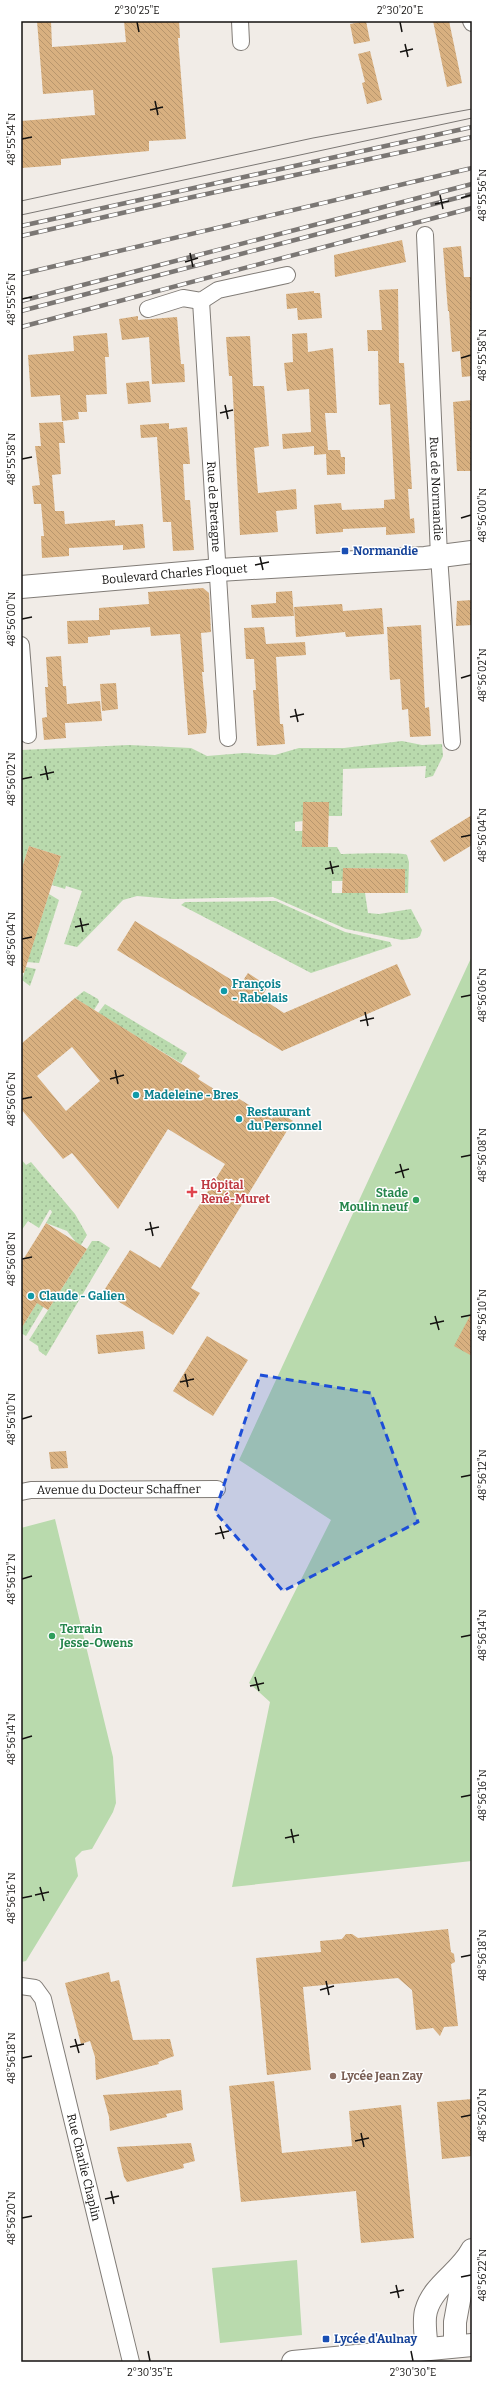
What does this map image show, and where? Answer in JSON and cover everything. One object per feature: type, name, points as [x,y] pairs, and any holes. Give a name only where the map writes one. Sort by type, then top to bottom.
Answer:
[{"type":"street","points":[[240,21],[241,42]]},
{"type":"street","name":"Rue de Normandie","points":[[425,235],[439,556],[452,742]]},
{"type":"street","points":[[148,310],[183,298],[201,301],[218,290],[287,275]]},
{"type":"street","name":"Rue de Bretagne","points":[[201,301],[219,570],[228,738]]},
{"type":"street","name":"Boulevard Charles Floquet","points":[[21,587],[219,570],[439,556],[472,552]]},
{"type":"street","points":[[21,645],[28,735]]},
{"type":"street","name":"Avenue du Docteur Schaffner","points":[[21,1492],[31,1490],[217,1489]]},
{"type":"street","name":"Rue Charlie Chaplin","points":[[21,1986],[35,1988],[43,1999],[132,2362]]},
{"type":"street","points":[[293,2362],[464,2346],[455,2322],[469,2256]]},
{"type":"street","points":[[427,2349],[426,2312],[437,2289],[469,2256]]},
{"type":"highlighted area","points":[[260,1375],[371,1393],[418,1522],[283,1591],[215,1512]]},
{"type":"green space","points":[[402,741],[422,745],[442,744],[443,756],[433,776],[425,778],[426,766],[343,769],[342,816],[328,816],[328,802],[304,802],[303,821],[295,822],[295,831],[303,831],[303,847],[337,847],[341,854],[386,853],[407,855],[409,862],[408,893],[405,893],[405,869],[343,868],[343,881],[332,881],[332,893],[365,893],[368,913],[379,914],[411,909],[422,930],[420,936],[417,938],[402,940],[346,929],[273,897],[173,899],[137,896],[123,900],[77,947],[64,944],[82,891],[66,886],[65,889],[52,885],[61,856],[29,846],[21,871],[21,750],[129,745],[191,748],[207,756],[244,753],[275,755],[299,748],[344,748]]},
{"type":"green space","points":[[49,894],[59,900],[39,963],[27,962]]},
{"type":"green space","points":[[276,901],[345,932],[390,942],[392,946],[311,973],[181,905],[185,902]]},
{"type":"green space","name":"Stade Moulin neuf","points":[[472,956],[472,1861],[232,1887],[270,1702],[249,1683],[331,1520],[239,1460]]},
{"type":"green space","points":[[26,967],[36,969],[30,986],[22,980]]},
{"type":"green space","points":[[84,991],[98,999],[99,1002],[94,1010],[75,998]]},
{"type":"green space","points":[[105,1004],[187,1053],[181,1063],[98,1013]]},
{"type":"green space","points":[[21,1159],[26,1165],[31,1162],[75,1214],[87,1235],[26,1336],[21,1333],[21,1329],[75,1241],[67,1231],[46,1223],[52,1212],[50,1209],[39,1228],[28,1221],[21,1231]]},
{"type":"green space","points":[[92,1241],[99,1241],[110,1248],[46,1356],[39,1351],[38,1346],[29,1340]]},
{"type":"green space","name":"Terrain Jesse-Owens","points":[[55,1519],[113,1757],[116,1803],[113,1812],[92,1849],[82,1851],[75,1858],[78,1876],[26,1961],[21,1962],[21,1528]]},
{"type":"green space","points":[[297,2260],[302,2335],[220,2343],[212,2268]]},
{"type":"building","points":[[37,21],[51,21],[52,47],[126,42],[124,21],[179,21],[180,38],[178,38],[186,139],[149,141],[149,151],[61,159],[61,165],[21,168],[21,121],[95,115],[93,90],[43,94]]},
{"type":"building","points":[[366,21],[370,41],[354,44],[350,24]]},
{"type":"building","points":[[433,21],[449,21],[462,83],[447,87]]},
{"type":"building","points":[[370,51],[382,100],[367,104],[362,83],[365,82],[358,54]]},
{"type":"building","points":[[402,240],[406,262],[335,277],[334,255]]},
{"type":"building","points":[[461,246],[464,277],[472,277],[472,376],[462,377],[460,351],[452,352],[443,248]]},
{"type":"building","points":[[398,289],[399,363],[404,363],[412,489],[408,489],[410,519],[414,518],[415,533],[386,535],[386,527],[343,529],[343,532],[316,534],[314,505],[341,503],[342,510],[384,508],[384,500],[395,499],[390,404],[379,405],[378,351],[368,351],[367,330],[382,330],[379,290]]},
{"type":"building","points":[[314,291],[314,293],[320,293],[322,318],[298,320],[297,308],[287,309],[286,294]]},
{"type":"building","points":[[138,316],[138,320],[177,317],[181,364],[184,364],[185,382],[152,384],[149,337],[122,340],[119,319]]},
{"type":"building","points":[[107,333],[109,357],[105,357],[107,394],[86,395],[87,412],[78,412],[79,419],[62,421],[60,395],[31,397],[28,355],[74,351],[73,336]]},
{"type":"building","points":[[307,333],[308,352],[333,348],[337,413],[325,413],[328,450],[340,450],[341,457],[345,457],[345,474],[327,475],[326,454],[314,455],[314,446],[283,449],[282,434],[311,432],[309,389],[287,391],[284,363],[293,362],[292,334]]},
{"type":"building","points":[[250,336],[253,386],[264,386],[269,446],[254,448],[258,493],[296,489],[297,509],[276,511],[278,532],[240,535],[232,376],[229,376],[226,337]]},
{"type":"building","points":[[149,381],[151,402],[128,404],[126,383]]},
{"type":"building","points":[[472,400],[472,471],[457,471],[453,402]]},
{"type":"building","points":[[63,422],[65,443],[59,443],[61,474],[52,475],[55,511],[64,511],[65,524],[115,520],[115,526],[143,524],[145,548],[123,550],[123,545],[69,548],[69,556],[42,558],[41,536],[44,536],[41,504],[34,504],[32,486],[40,485],[35,446],[41,446],[39,423]]},
{"type":"building","points":[[169,423],[169,429],[187,427],[190,464],[183,464],[185,500],[190,500],[194,550],[173,551],[171,522],[163,522],[157,437],[141,438],[140,425]]},
{"type":"building","points":[[203,588],[209,593],[211,632],[201,633],[204,672],[202,672],[207,724],[206,733],[188,735],[180,634],[151,636],[150,627],[110,630],[110,635],[88,637],[88,643],[68,644],[67,621],[99,620],[99,608],[149,604],[148,592]]},
{"type":"building","points":[[292,591],[294,616],[252,618],[251,605],[276,603],[276,592]]},
{"type":"building","points":[[472,600],[472,625],[456,626],[457,601]]},
{"type":"building","points":[[342,604],[343,611],[382,608],[384,634],[346,637],[345,632],[296,637],[294,607]]},
{"type":"building","points":[[421,625],[425,708],[429,707],[431,736],[410,737],[408,709],[402,710],[400,679],[390,680],[387,627]]},
{"type":"building","points":[[264,627],[266,644],[305,642],[306,655],[276,657],[280,724],[283,724],[285,744],[257,746],[253,690],[256,690],[254,659],[246,659],[244,628]]},
{"type":"building","points":[[61,656],[63,686],[66,686],[67,704],[100,701],[102,721],[65,723],[66,738],[44,740],[42,718],[47,717],[45,687],[48,687],[46,657]]},
{"type":"building","points":[[116,683],[118,709],[102,711],[100,684]]},
{"type":"building","points":[[303,802],[329,802],[328,847],[302,847]]},
{"type":"building","points":[[472,815],[472,845],[444,862],[430,841]]},
{"type":"building","points":[[29,846],[61,856],[24,973],[21,973],[21,871]]},
{"type":"building","points":[[343,868],[405,869],[405,893],[342,893]]},
{"type":"building","name":"François - Rabelais","points":[[135,921],[240,985],[248,973],[268,986],[261,998],[284,1013],[397,964],[411,995],[282,1051],[117,950]]},
{"type":"building","points":[[75,998],[196,1073],[200,1076],[198,1079],[225,1096],[228,1092],[272,1119],[277,1111],[293,1121],[191,1288],[200,1293],[173,1335],[103,1292],[130,1250],[160,1268],[225,1164],[168,1129],[118,1209],[72,1153],[63,1159],[21,1109],[21,1044]],"holes":[[[72,1047],[100,1081],[66,1111],[37,1076]]]},
{"type":"building","name":"Claude - Galien","points":[[46,1223],[87,1249],[48,1310],[37,1303],[21,1329],[21,1263]]},
{"type":"building","points":[[472,1312],[472,1356],[454,1346]]},
{"type":"building","points":[[143,1331],[145,1349],[98,1354],[96,1335]]},
{"type":"building","points":[[207,1336],[248,1360],[213,1416],[173,1391]]},
{"type":"building","points":[[66,1451],[68,1468],[51,1469],[49,1452]]},
{"type":"building","points":[[448,1929],[451,1952],[454,1954],[455,1962],[451,1964],[458,2026],[444,2027],[440,2036],[433,2028],[416,2030],[412,1990],[398,1978],[303,1987],[311,2070],[267,2075],[256,1958],[321,1952],[320,1941],[342,1939],[346,1934],[352,1934],[358,1938]]},
{"type":"building","points":[[109,1972],[111,1982],[119,1980],[133,2040],[170,2039],[174,2056],[158,2062],[159,2064],[96,2080],[95,2057],[90,2041],[81,2044],[65,1983]]},
{"type":"building","points":[[274,2081],[282,2153],[352,2146],[349,2111],[401,2105],[414,2238],[361,2243],[356,2191],[241,2202],[229,2086]]},
{"type":"building","points":[[181,2090],[183,2110],[166,2114],[167,2117],[110,2131],[109,2117],[103,2095]]},
{"type":"building","points":[[472,2099],[472,2156],[442,2159],[437,2102]]},
{"type":"building","points":[[191,2143],[195,2161],[183,2164],[184,2168],[127,2182],[124,2177],[117,2147]]},
{"type":"tram line","points":[[21,201],[313,138],[472,109]]},
{"type":"tram line","points":[[21,215],[472,118]]},
{"type":"railway","points":[[21,226],[472,127]]},
{"type":"railway","points":[[21,236],[188,198],[472,137]]},
{"type":"railway","points":[[21,274],[472,168]]},
{"type":"railway","points":[[21,301],[472,184]]},
{"type":"railway","points":[[21,311],[472,194]]},
{"type":"railway","points":[[21,327],[472,208]]},
{"type":"place","name":"Normandie","points":[[345,551]]},
{"type":"place","name":"François - Rabelais","points":[[224,991]]},
{"type":"place","name":"Madeleine - Bres","points":[[136,1095]]},
{"type":"place","name":"Restaurant du Personnel","points":[[239,1119]]},
{"type":"place","name":"Hôpital René-Muret","points":[[192,1192]]},
{"type":"place","name":"Stade Moulin neuf","points":[[416,1200]]},
{"type":"place","name":"Claude - Galien","points":[[31,1296]]},
{"type":"place","name":"Terrain Jesse-Owens","points":[[52,1636]]},
{"type":"place","name":"Lycée Jean Zay","points":[[333,2076]]},
{"type":"place","name":"Lycée d'Aulnay","points":[[326,2339]]}]
